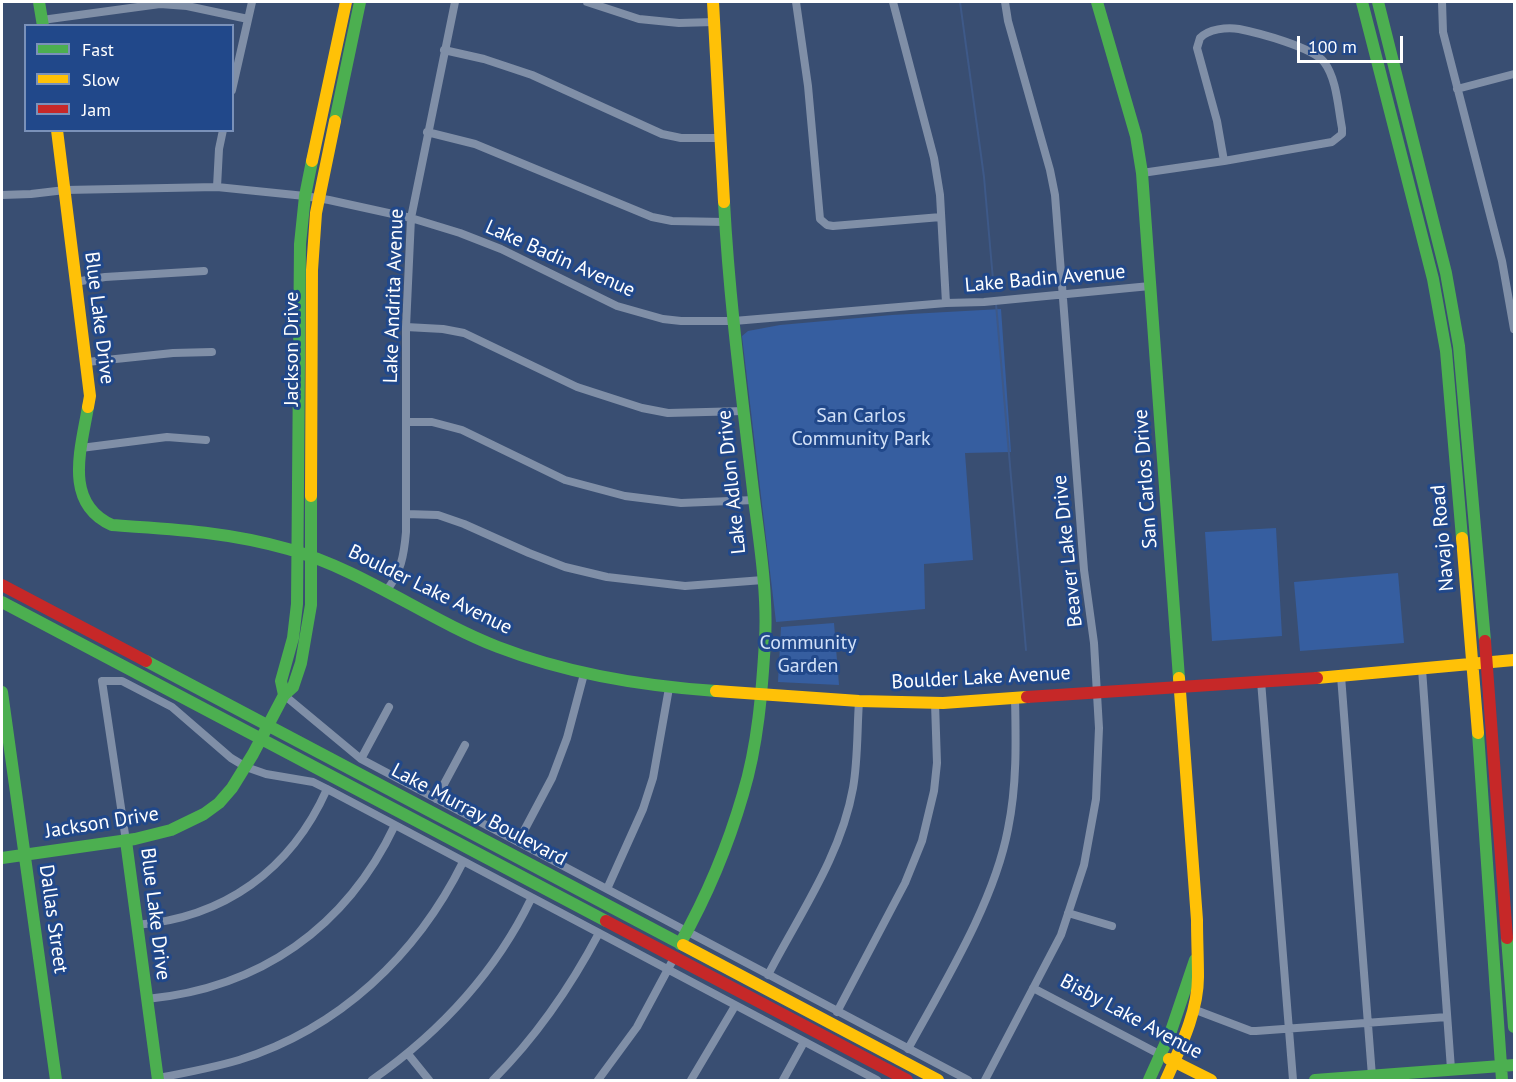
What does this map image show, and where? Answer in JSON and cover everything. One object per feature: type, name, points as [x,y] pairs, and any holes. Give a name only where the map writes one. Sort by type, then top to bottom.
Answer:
[{"type":"main road","points":[[39,2],[43,22]]},
{"type":"main road","name":"Jackson Drive","points":[[284,696],[281,681],[295,628],[298,553],[299,290],[305,196],[346,2]]},
{"type":"main road","name":"Jackson Drive","points":[[2,858],[126,841],[165,833],[196,819],[223,799],[246,767],[284,696],[293,687],[301,663],[311,604],[312,270],[319,198],[360,2]]},
{"type":"main road","name":"Lake Adlon Drive","points":[[680,944],[716,872],[737,814],[752,755],[761,694],[765,639],[763,580],[728,274],[713,2]]},
{"type":"main road","name":"San Carlos Drive","points":[[1097,2],[1136,136],[1142,172],[1197,920],[1198,978],[1193,1009],[1166,1080]]},
{"type":"main road","name":"Navajo Road","points":[[1362,2],[1433,279],[1446,351],[1473,664],[1502,1080]]},
{"type":"main road","name":"Navajo Road","points":[[1377,2],[1446,273],[1459,346],[1487,663],[1515,1027]]},
{"type":"main road","name":"Blue Lake Drive","points":[[57,132],[90,396],[81,448],[79,482],[84,501],[96,517],[118,527]]},
{"type":"main road","name":"Boulder Lake Avenue","points":[[118,527],[206,531],[253,540],[298,553],[339,567],[429,615],[498,647],[584,674],[669,688],[935,704],[1341,676],[1515,660]]},
{"type":"main road","name":"Lake Murray Boulevard","points":[[2,585],[939,1080]]},
{"type":"main road","name":"Lake Murray Boulevard","points":[[2,602],[907,1080]]},
{"type":"main road","points":[[2,616],[15,609]]},
{"type":"main road","name":"Dallas Street","points":[[2,692],[5,748],[24,854],[57,1080]]},
{"type":"main road","name":"Blue Lake Drive","points":[[126,841],[158,1079]]},
{"type":"main road","points":[[653,947],[680,944]]},
{"type":"main road","points":[[674,958],[700,954]]},
{"type":"main road","name":"San Carlos Drive","points":[[1149,1080],[1161,1055],[1183,998],[1188,975],[1196,959]]},
{"type":"main road","name":"Bisby Lake Avenue","points":[[1161,1055],[1210,1080]]},
{"type":"main road","points":[[1315,1080],[1515,1065]]},
{"type":"street","points":[[234,81],[252,2]]},
{"type":"street","name":"Lake Andrita Avenue","points":[[386,591],[403,561],[406,532],[406,327],[411,218],[455,2]]},
{"type":"street","points":[[587,2],[639,19],[714,22]]},
{"type":"street","points":[[796,2],[808,86],[820,219],[827,225],[833,226],[941,217]]},
{"type":"street","points":[[893,2],[934,158],[941,217],[946,303]]},
{"type":"street","name":"Beaver Lake Drive","points":[[985,1080],[1060,935],[1068,913],[1085,860],[1096,799],[1099,759],[1094,643],[1084,570],[1055,195],[1008,21],[1005,2]]},
{"type":"street","points":[[1442,2],[1443,32],[1502,261],[1515,329]]},
{"type":"street","points":[[43,22],[160,4],[188,6],[248,19]]},
{"type":"street","points":[[1142,172],[1224,161],[1332,142],[1342,134],[1342,128],[1331,75],[1322,60],[1307,49],[1238,29],[1217,30],[1202,35],[1197,48],[1217,121],[1224,161]]},
{"type":"street","points":[[444,50],[484,59],[532,75],[662,134],[681,138],[720,138]]},
{"type":"street","points":[[1457,89],[1515,74]]},
{"type":"street","points":[[217,187],[219,149],[223,132]]},
{"type":"street","points":[[427,132],[475,144],[652,217],[672,221],[725,222]]},
{"type":"street","name":"Lake Badin Avenue","points":[[2,195],[65,190],[217,187],[319,198],[411,218],[460,233],[501,249],[617,306],[663,319],[681,321],[734,321],[946,303],[984,302],[1150,286]]},
{"type":"street","points":[[75,282],[204,271]]},
{"type":"street","points":[[406,327],[443,328],[464,333],[577,387],[642,408],[668,413],[744,411]]},
{"type":"street","points":[[87,362],[173,353],[212,352]]},
{"type":"street","points":[[407,422],[432,422],[462,430],[565,480],[625,496],[681,503],[754,500]]},
{"type":"street","points":[[81,448],[166,437],[206,441]]},
{"type":"street","points":[[406,514],[438,515],[565,567],[607,577],[685,586],[763,580]]},
{"type":"street","points":[[1422,669],[1451,1069]]},
{"type":"street","points":[[518,842],[552,777],[567,738],[584,674]]},
{"type":"street","points":[[1341,676],[1372,1076]]},
{"type":"street","name":"Blue Lake Drive","points":[[126,841],[102,681],[122,681],[172,707],[231,758],[246,767]]},
{"type":"street","points":[[1261,681],[1293,1080]]},
{"type":"street","points":[[607,889],[643,809],[653,778],[669,688]]},
{"type":"street","name":"Lake Murray Boulevard","points":[[284,696],[361,759],[968,1080]]},
{"type":"street","points":[[908,1049],[978,917],[1004,846],[1015,786],[1015,697]]},
{"type":"street","points":[[768,975],[829,859],[842,828],[854,780],[859,701]]},
{"type":"street","points":[[837,1012],[905,883],[922,841],[934,791],[937,763],[935,704]]},
{"type":"street","points":[[361,759],[389,707]]},
{"type":"street","points":[[436,799],[465,745]]},
{"type":"street","points":[[246,767],[266,774],[314,782],[873,1079]]},
{"type":"street","points":[[136,925],[165,922],[193,914],[220,904],[245,889],[268,872],[289,851],[307,828],[327,789]]},
{"type":"street","points":[[147,999],[191,992],[235,980],[298,945],[325,923],[355,892],[379,856],[395,825]]},
{"type":"street","points":[[158,1079],[221,1065],[259,1053],[312,1028],[345,1006],[374,983],[413,942],[436,911],[463,862]]},
{"type":"street","points":[[372,1080],[408,1054],[452,1013],[480,981],[504,947],[531,898]]},
{"type":"street","points":[[1068,913],[1112,927]]},
{"type":"street","points":[[493,1080],[551,1014],[599,933]]},
{"type":"street","points":[[598,1080],[636,1027],[674,958]]},
{"type":"street","name":"Bisby Lake Avenue","points":[[1033,988],[1161,1055]]},
{"type":"street","points":[[691,1080],[735,1006]]},
{"type":"street","points":[[1193,1009],[1251,1031],[1447,1017]]},
{"type":"street","points":[[783,1080],[804,1041]]},
{"type":"street","points":[[408,1054],[429,1080]]},
{"type":"green space","name":"San Carlos Community Park","points":[[1001,309],[1011,452],[965,453],[973,560],[924,564],[925,609],[776,622],[742,336],[748,331],[780,325],[892,315]]},
{"type":"green space","points":[[1276,528],[1282,636],[1212,641],[1205,532]]},
{"type":"green space","points":[[1398,573],[1404,643],[1300,651],[1294,582]]},
{"type":"green space","name":"Community Garden","points":[[834,623],[839,685],[778,682],[781,627]]},
{"type":"waterway","points":[[960,2],[984,177],[994,291]]},
{"type":"waterway","points":[[996,304],[1026,650]]},
{"type":"traffic: fast","points":[[39,2],[43,24]]},
{"type":"traffic: fast","points":[[335,121],[360,2]]},
{"type":"traffic: fast","points":[[1097,2],[1136,136],[1142,173],[1179,678]]},
{"type":"traffic: fast","points":[[1362,2],[1433,279],[1446,351],[1462,538]]},
{"type":"traffic: fast","points":[[1378,2],[1446,273],[1459,346],[1485,641]]},
{"type":"traffic: fast","points":[[284,695],[281,681],[293,638],[297,604],[300,244],[305,196],[312,161]]},
{"type":"traffic: fast","points":[[680,944],[716,870],[743,794],[756,737],[765,641],[764,581],[736,342],[724,202]]},
{"type":"traffic: fast","points":[[88,407],[80,457],[81,489],[87,503],[97,515],[112,525],[222,535],[288,549],[342,569],[471,636],[551,665],[633,682],[716,691]]},
{"type":"traffic: fast","points":[[2,858],[135,839],[171,830],[204,814],[219,803],[232,788],[284,695],[293,687],[301,663],[311,605],[311,496]]},
{"type":"traffic: fast","points":[[2,602],[606,921]]},
{"type":"traffic: fast","points":[[146,661],[683,945]]},
{"type":"traffic: fast","points":[[2,692],[56,1080]]},
{"type":"traffic: fast","points":[[1478,733],[1502,1080]]},
{"type":"traffic: fast","points":[[126,841],[158,1080]]},
{"type":"traffic: fast","points":[[1507,938],[1514,1027]]},
{"type":"traffic: fast","points":[[1149,1080],[1171,1031],[1195,960]]},
{"type":"traffic: fast","points":[[1315,1080],[1514,1065]]},
{"type":"traffic: slow","points":[[312,161],[346,2]]},
{"type":"traffic: slow","points":[[713,2],[724,202]]},
{"type":"traffic: slow","points":[[311,496],[312,270],[316,213],[335,121]]},
{"type":"traffic: slow","points":[[57,132],[90,396],[88,407]]},
{"type":"traffic: slow","points":[[1462,538],[1478,733]]},
{"type":"traffic: slow","points":[[1317,678],[1514,660]]},
{"type":"traffic: slow","points":[[1166,1080],[1192,1017],[1198,977],[1197,920],[1179,678]]},
{"type":"traffic: slow","points":[[716,691],[859,701],[943,703],[1027,697]]},
{"type":"traffic: slow","points":[[683,945],[938,1080]]},
{"type":"traffic: slow","points":[[1169,1059],[1211,1080]]},
{"type":"traffic: jam","points":[[2,585],[146,661]]},
{"type":"traffic: jam","points":[[1485,641],[1507,938]]},
{"type":"traffic: jam","points":[[1027,697],[1317,678]]},
{"type":"traffic: jam","points":[[606,921],[907,1080]]}]
